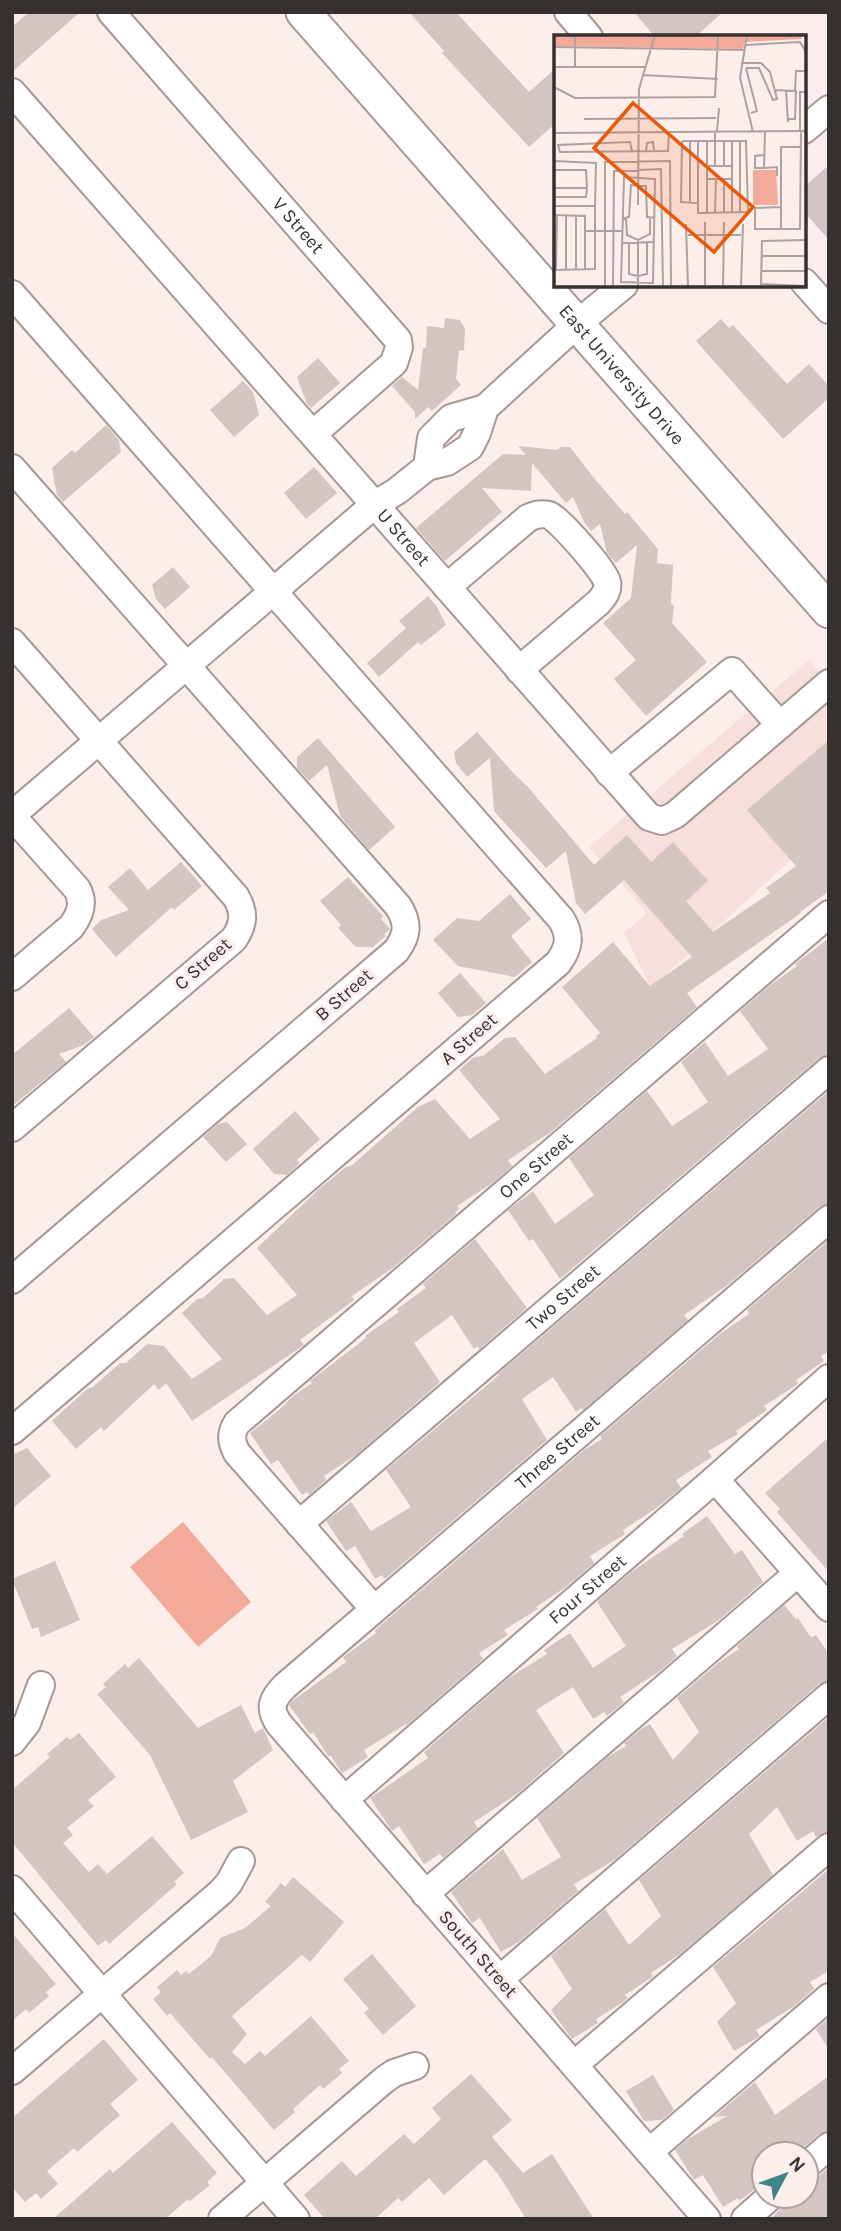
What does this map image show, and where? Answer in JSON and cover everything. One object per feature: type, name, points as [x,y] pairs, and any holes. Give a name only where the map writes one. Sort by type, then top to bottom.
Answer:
[{"type":"main road","name":"East University Drive","points":[[303,12],[829,611]]},
{"type":"street","name":"V Street","points":[[111,12],[398,340],[399,347],[394,363],[313,435]]},
{"type":"street","points":[[568,12],[587,35]]},
{"type":"street","name":"U Street","points":[[12,92],[649,817],[662,821],[669,819],[825,687]]},
{"type":"street","points":[[806,128],[829,109]]},
{"type":"street","points":[[806,284],[829,310]]},
{"type":"street","points":[[12,977],[71,927],[82,905],[76,889],[12,816],[374,505],[427,467],[431,438],[451,418],[485,408],[622,287]]},
{"type":"street","name":"A Street","points":[[12,294],[561,919],[569,937],[568,946],[558,963],[12,1431]]},
{"type":"street","name":"B Street","points":[[12,468],[398,906],[406,923],[406,934],[396,951],[12,1280]]},
{"type":"street","points":[[447,587],[534,515],[554,518],[594,563],[607,579],[604,597],[519,670]]},
{"type":"street","name":"C Street","points":[[12,642],[236,897],[243,914],[242,923],[234,939],[12,1128]]},
{"type":"street","points":[[609,773],[732,671],[780,725]]},
{"type":"street","name":"One Street","points":[[299,1524],[233,1446],[232,1431],[242,1417],[829,914]]},
{"type":"street","name":"Two Street","points":[[299,1524],[829,1069]]},
{"type":"street","name":"Three Street","points":[[285,1686],[829,1219]]},
{"type":"street","name":"Four Street","points":[[344,1800],[829,1378]]},
{"type":"street","points":[[715,1479],[829,1608]]},
{"type":"street","points":[[299,1524],[374,1609]]},
{"type":"street","points":[[425,1894],[798,1573]]},
{"type":"street","points":[[12,1742],[27,1723],[41,1685]]},
{"type":"street","name":"South Street","points":[[285,1686],[272,1700],[273,1717],[707,2219]]},
{"type":"street","points":[[500,1979],[829,1696]]},
{"type":"street","points":[[574,2065],[829,1847]]},
{"type":"street","points":[[12,2071],[221,1892],[241,1861]]},
{"type":"street","points":[[12,1889],[296,2219]]},
{"type":"street","points":[[649,2152],[829,1997]]},
{"type":"street","points":[[222,2219],[394,2073],[415,2066]]},
{"type":"shaded area","points":[[809,660],[829,684],[829,825],[651,988],[624,933],[647,913],[589,847]]},
{"type":"shaded area","points":[[183,1522],[251,1602],[198,1647],[130,1567]]},
{"type":"building","points":[[29,12],[80,12],[12,72],[12,27]]},
{"type":"building","points":[[409,12],[456,12],[529,92],[554,70],[554,125],[529,147],[442,53],[444,51]]},
{"type":"building","points":[[634,12],[723,12],[697,35],[653,35]]},
{"type":"building","points":[[829,165],[829,240],[806,214],[806,185]]},
{"type":"building","points":[[445,318],[460,320],[465,329],[464,351],[459,350],[456,379],[461,385],[432,411],[428,407],[415,419],[415,412],[392,386],[402,377],[418,390],[427,326],[444,328]]},
{"type":"building","points":[[721,319],[729,328],[733,325],[787,384],[809,364],[829,386],[829,398],[783,439],[696,341]]},
{"type":"building","points":[[318,358],[340,383],[311,408],[297,377]]},
{"type":"building","points":[[243,381],[253,392],[259,415],[234,437],[210,410]]},
{"type":"building","points":[[106,425],[119,440],[121,452],[63,502],[57,495],[52,468],[72,450],[75,453]]},
{"type":"building","points":[[518,446],[557,450],[570,447],[625,514],[627,512],[658,549],[657,563],[673,565],[672,623],[707,662],[646,716],[614,679],[636,660],[603,623],[631,598],[637,545],[616,563],[607,553],[600,524],[591,531],[573,497],[566,503],[532,463],[531,491],[482,488],[502,512],[445,561],[416,528],[503,454],[526,455]]},
{"type":"building","points":[[314,467],[337,493],[306,519],[284,493]]},
{"type":"building","points":[[173,567],[190,587],[165,609],[156,599],[152,585]]},
{"type":"building","points":[[428,596],[446,625],[421,645],[418,642],[379,677],[367,663],[406,628],[399,621]]},
{"type":"building","points":[[477,732],[594,865],[627,835],[651,862],[673,842],[708,881],[686,901],[713,932],[770,893],[766,888],[796,866],[747,810],[829,740],[829,891],[687,993],[697,1007],[551,1132],[508,1160],[512,1166],[491,1184],[457,1206],[459,1209],[456,1214],[394,1267],[352,1296],[354,1300],[300,1340],[304,1345],[192,1421],[166,1383],[159,1390],[154,1384],[104,1431],[101,1427],[76,1449],[52,1421],[87,1389],[93,1387],[120,1363],[126,1363],[147,1344],[164,1346],[192,1379],[222,1359],[182,1313],[224,1279],[234,1278],[267,1315],[297,1295],[257,1248],[320,1188],[351,1166],[418,1107],[435,1099],[470,1139],[500,1119],[459,1070],[474,1057],[483,1056],[505,1038],[515,1037],[545,1074],[597,1038],[600,1033],[562,987],[613,942],[650,986],[692,957],[624,880],[585,914],[576,903],[566,851],[546,868],[494,811],[490,758],[467,777],[456,763],[454,752]]},
{"type":"building","points":[[318,738],[395,827],[369,850],[340,816],[327,765],[309,781],[297,768],[297,757]]},
{"type":"building","points":[[181,862],[202,886],[174,910],[172,907],[116,957],[92,929],[101,920],[129,910],[108,887],[130,868],[148,890]]},
{"type":"building","points":[[348,877],[383,916],[381,919],[390,929],[373,947],[356,947],[338,928],[341,925],[320,901]]},
{"type":"building","points":[[510,894],[531,919],[511,936],[532,962],[515,977],[458,966],[433,940],[457,918],[479,921]]},
{"type":"building","points":[[829,938],[829,1055],[819,1058],[560,1279],[533,1239],[529,1241],[508,1210],[533,1191],[555,1224],[594,1195],[569,1158],[647,1091],[672,1126],[708,1102],[681,1062],[705,1042],[728,1076],[768,1049],[740,1011]]},
{"type":"building","points":[[460,973],[486,1003],[472,1015],[458,1017],[438,993]]},
{"type":"building","points":[[69,1008],[94,1037],[84,1045],[59,1054],[66,1062],[12,1106],[12,1055]]},
{"type":"building","points":[[829,1091],[829,1204],[819,1207],[729,1284],[684,1315],[688,1320],[583,1410],[582,1408],[576,1412],[553,1377],[522,1399],[547,1440],[385,1579],[382,1575],[375,1579],[355,1546],[346,1551],[326,1521],[351,1502],[371,1531],[411,1507],[386,1470]]},
{"type":"building","points":[[295,1111],[320,1139],[297,1160],[300,1163],[287,1175],[274,1174],[253,1149]]},
{"type":"building","points":[[227,1122],[247,1144],[226,1162],[203,1137],[218,1124]]},
{"type":"building","points":[[475,1239],[527,1308],[479,1349],[477,1346],[474,1349],[452,1315],[414,1343],[440,1382],[356,1455],[324,1476],[326,1480],[309,1495],[307,1492],[302,1495],[278,1460],[271,1464],[250,1433],[312,1383],[310,1381],[366,1338],[365,1336],[399,1312],[397,1309],[426,1288],[423,1284]]},
{"type":"building","points":[[829,1240],[829,1351],[821,1356],[824,1361],[796,1380],[798,1384],[764,1406],[767,1410],[736,1431],[738,1434],[708,1451],[712,1457],[676,1480],[681,1488],[623,1530],[625,1534],[590,1556],[594,1563],[566,1587],[536,1607],[538,1609],[504,1630],[508,1635],[479,1653],[483,1659],[407,1725],[364,1750],[368,1757],[342,1773],[313,1732],[310,1734],[289,1705],[292,1701],[346,1662],[343,1657],[376,1633],[375,1630],[584,1450],[602,1439],[600,1436],[721,1333],[749,1314],[747,1310]]},
{"type":"building","points":[[829,1437],[829,1572],[777,1512],[780,1509],[765,1493]]},
{"type":"building","points":[[27,1448],[51,1476],[12,1509],[12,1455]]},
{"type":"building","points":[[707,1516],[735,1554],[742,1550],[763,1582],[719,1620],[672,1649],[677,1656],[660,1671],[620,1697],[624,1702],[607,1716],[604,1712],[593,1719],[573,1687],[536,1710],[564,1753],[517,1794],[474,1822],[478,1828],[443,1858],[440,1854],[424,1864],[399,1826],[392,1831],[370,1798],[428,1758],[424,1752],[510,1677],[547,1654],[544,1650],[570,1633],[593,1668],[626,1646],[597,1602],[631,1572],[684,1536],[682,1534]]},
{"type":"building","points":[[55,1561],[80,1620],[41,1637],[38,1627],[32,1629],[12,1579]]},
{"type":"building","points":[[784,1605],[798,1618],[810,1636],[816,1635],[829,1654],[829,1681],[819,1684],[613,1861],[574,1884],[578,1891],[520,1941],[501,1952],[480,1918],[472,1923],[451,1892],[503,1849],[522,1880],[561,1857],[537,1818],[650,1724],[673,1760],[699,1732],[677,1698],[739,1649],[737,1646]]},
{"type":"building","points":[[139,1658],[198,1728],[241,1705],[255,1733],[263,1728],[273,1750],[233,1781],[248,1812],[191,1840],[150,1755],[97,1694],[106,1687],[103,1684],[125,1664],[128,1668]]},
{"type":"building","points":[[829,1717],[829,1832],[816,1837],[813,1831],[797,1841],[777,1807],[749,1834],[773,1875],[680,1954],[651,1973],[653,1977],[625,1995],[628,1998],[596,2019],[598,2023],[572,2039],[551,2010],[572,1989],[551,1956],[605,1909],[629,1945],[661,1916],[639,1880]]},
{"type":"building","points":[[79,1733],[116,1777],[88,1800],[94,1806],[67,1828],[73,1835],[63,1843],[89,1872],[98,1864],[107,1874],[152,1836],[184,1873],[174,1882],[177,1884],[109,1944],[106,1940],[98,1946],[12,1842],[12,1790],[50,1757],[47,1754],[67,1737],[70,1740]]},
{"type":"building","points":[[829,1869],[829,1971],[810,1982],[814,1989],[793,2007],[756,2030],[760,2036],[734,2051],[717,2022],[736,2003],[713,1967]]},
{"type":"building","points":[[293,1877],[344,1922],[310,1962],[302,1955],[232,2016],[247,2034],[232,2052],[245,2064],[260,2051],[265,2056],[311,2016],[349,2061],[339,2069],[342,2073],[323,2089],[320,2085],[274,2130],[212,2057],[210,2059],[170,2013],[167,2016],[153,1999],[161,1992],[157,1987],[177,1970],[181,1975],[186,1971],[189,1974],[211,1956],[220,1938],[245,1928],[271,1906],[265,1902],[281,1883],[285,1887]]},
{"type":"building","points":[[12,1933],[56,1984],[46,1992],[49,1996],[29,2013],[26,2009],[12,2021]]},
{"type":"building","points":[[372,1954],[416,2006],[383,2035],[364,2013],[369,2009],[343,1979]]},
{"type":"building","points":[[829,2018],[829,2050],[816,2029]]},
{"type":"building","points":[[104,2039],[138,2080],[110,2104],[120,2115],[77,2152],[74,2148],[47,2171],[58,2184],[41,2199],[36,2193],[25,2202],[12,2187],[12,2118]]},
{"type":"building","points":[[471,2074],[512,2120],[492,2137],[523,2173],[552,2154],[594,2219],[526,2219],[498,2174],[485,2159],[444,2195],[429,2178],[402,2202],[398,2198],[375,2219],[325,2219],[304,2195],[342,2161],[356,2176],[404,2134],[414,2144],[441,2119],[432,2108]]},
{"type":"building","points":[[653,2075],[674,2110],[662,2120],[644,2121],[626,2091]]},
{"type":"building","points":[[829,2076],[829,2131],[812,2140],[750,2140],[750,2193],[739,2201],[738,2198],[723,2207],[703,2175],[694,2180],[675,2150],[727,2116],[714,2117],[755,2082],[775,2115]]},
{"type":"building","points":[[172,2122],[217,2173],[207,2182],[210,2185],[165,2219],[53,2219],[110,2169],[113,2173]]},
{"type":"building","points":[[829,2167],[829,2219],[771,2219],[779,2210],[820,2210],[820,2175]]}]
